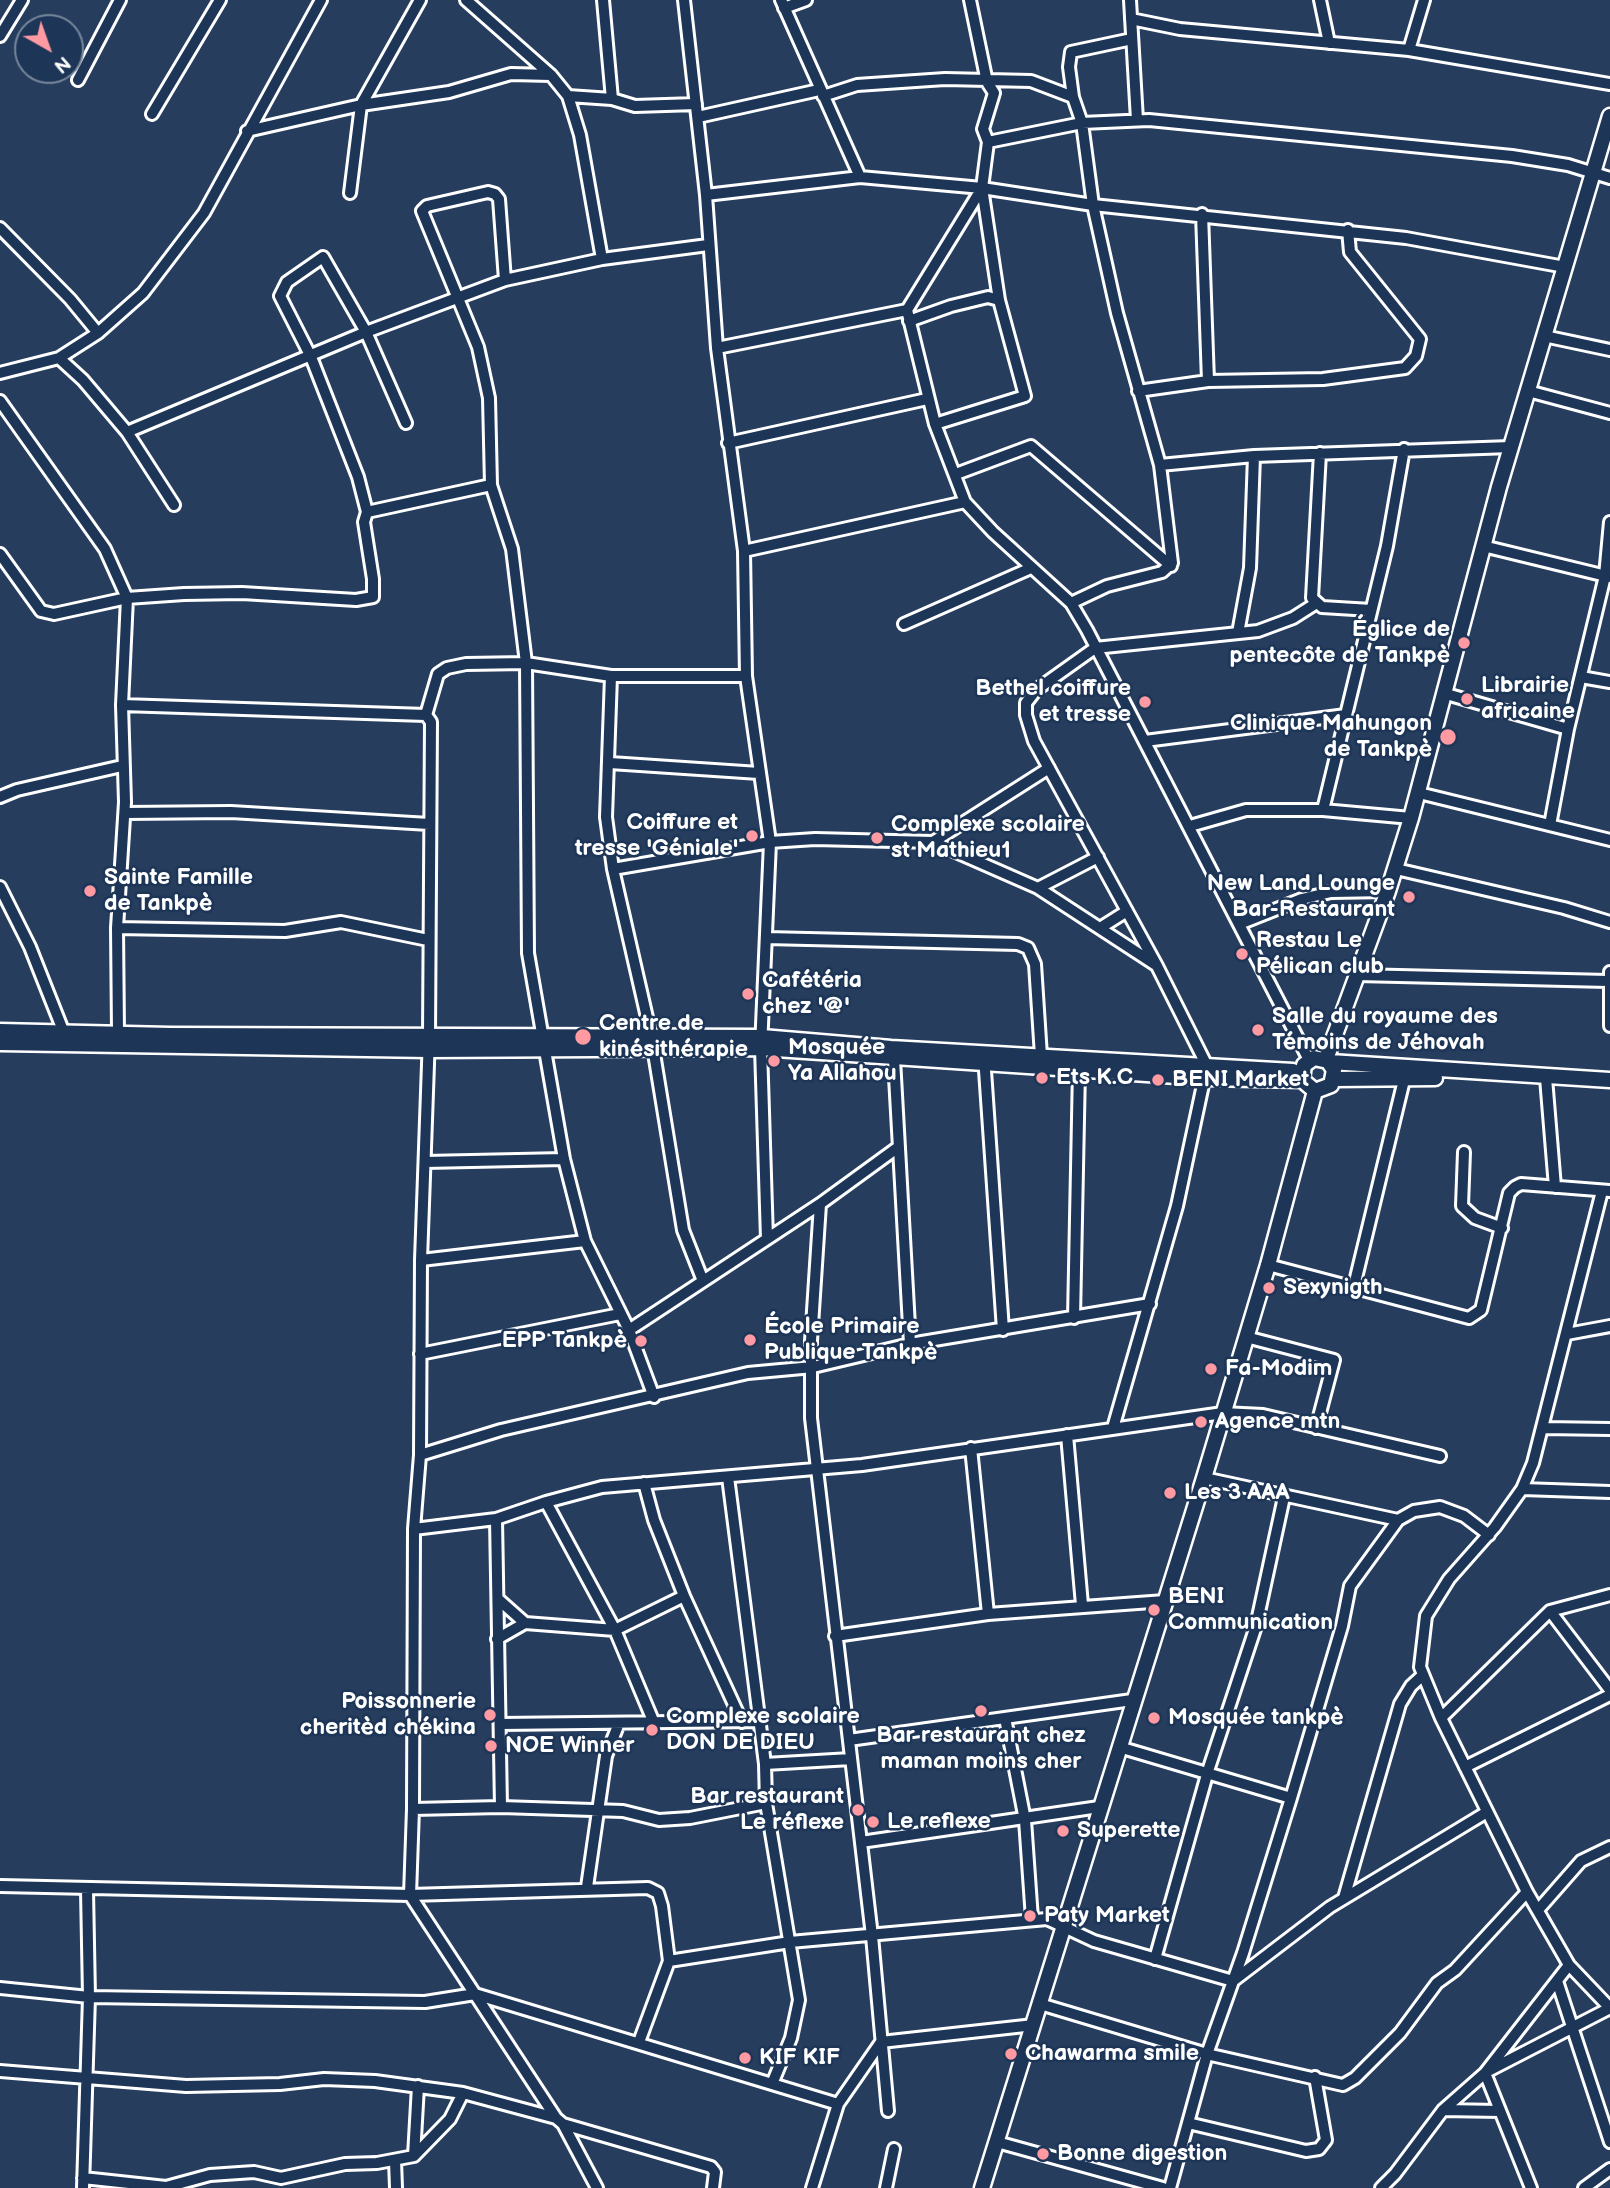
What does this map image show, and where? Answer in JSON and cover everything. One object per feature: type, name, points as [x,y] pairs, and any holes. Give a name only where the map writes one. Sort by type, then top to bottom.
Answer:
[{"type":"main road","points":[[1328,1061],[1396,869],[1419,793],[1483,546],[1610,116]]},
{"type":"main road","points":[[0,1031],[114,1039],[762,1043],[984,1059],[1079,1069],[1304,1071],[1328,1061],[1492,1075],[1610,1080]]},
{"type":"main road","points":[[0,1043],[66,1037]]},
{"type":"main road","points":[[762,1043],[894,1059],[1041,1056],[1207,1072]]},
{"type":"main road","points":[[1315,1091],[1326,1089],[1334,1079],[1334,1070],[1328,1061]]},
{"type":"main road","points":[[982,2188],[1268,1265],[1315,1091],[1304,1071]]},
{"type":"main road","points":[[1334,1079],[1404,1080],[1492,1075]]},
{"type":"street","points":[[0,36],[22,0]]},
{"type":"street","points":[[84,69],[120,0]]},
{"type":"street","points":[[152,114],[220,0]]},
{"type":"street","points":[[0,373],[59,358],[98,333],[143,293],[204,213],[321,0]]},
{"type":"street","points":[[350,193],[361,105],[420,0]]},
{"type":"street","points":[[466,0],[551,75],[568,96],[580,135],[601,259]]},
{"type":"street","points":[[603,0],[612,99]]},
{"type":"street","points":[[684,0],[706,195],[717,348],[744,551],[746,676],[770,842],[762,1043],[767,1239]]},
{"type":"street","points":[[806,0],[782,4],[860,177]]},
{"type":"street","points":[[935,424],[1025,396],[999,300],[982,188],[988,142],[983,129],[995,93],[987,82],[970,0]]},
{"type":"street","points":[[1130,0],[1137,120]]},
{"type":"street","points":[[1320,0],[1329,43]]},
{"type":"street","points":[[1409,50],[1424,0]]},
{"type":"street","points":[[1131,19],[1180,29],[1409,50],[1610,84]]},
{"type":"street","points":[[1132,39],[1071,52],[1069,57],[1073,97],[1082,123],[1093,205],[1138,391],[1160,465],[1171,566]]},
{"type":"street","points":[[247,131],[361,105],[449,92],[511,74],[551,75]]},
{"type":"street","points":[[698,117],[857,85],[895,80],[1031,81],[1073,97]]},
{"type":"street","points":[[568,96],[612,99],[635,106],[696,104]]},
{"type":"street","points":[[988,142],[1082,123],[1137,120],[1512,156],[1568,165],[1610,178]]},
{"type":"street","points":[[706,195],[860,177],[982,188],[1093,205],[1348,230],[1564,267]]},
{"type":"street","points":[[982,188],[908,316],[935,424],[965,502],[1031,568],[1071,603],[1239,924],[1304,1071]]},
{"type":"street","points":[[505,281],[499,199],[495,194],[488,192],[427,206],[422,216],[478,347],[489,398],[491,485],[512,549],[526,663],[528,953],[534,1001],[545,1043],[564,1159],[585,1241],[628,1330],[654,1397]]},
{"type":"street","points":[[1202,214],[1208,381]]},
{"type":"street","points":[[0,228],[70,299],[98,333]]},
{"type":"street","points":[[1138,391],[1208,381],[1323,379],[1405,368],[1416,356],[1421,346],[1420,339],[1350,252],[1348,230]]},
{"type":"street","points":[[127,432],[457,296],[505,281],[601,259],[708,245]]},
{"type":"street","points":[[0,554],[41,611],[54,614],[127,598],[231,593],[356,600],[373,597],[373,579],[364,522],[367,512],[358,477],[311,357],[280,296],[287,282],[323,257],[366,332],[406,423]]},
{"type":"street","points":[[717,348],[908,316],[988,298],[999,300]]},
{"type":"street","points":[[1544,336],[1610,350]]},
{"type":"street","points":[[59,358],[83,380],[127,432],[174,505]]},
{"type":"street","points":[[1528,391],[1610,413]]},
{"type":"street","points":[[728,443],[927,399]]},
{"type":"street","points":[[0,401],[105,549],[127,598],[122,705],[125,813],[117,928],[114,1039]]},
{"type":"street","points":[[956,474],[1031,446],[1171,566]]},
{"type":"street","points":[[1160,465],[1254,456],[1511,447]]},
{"type":"street","points":[[1323,810],[1395,507],[1404,449]]},
{"type":"street","points":[[1315,604],[1312,598],[1312,580],[1320,453]]},
{"type":"street","points":[[1238,633],[1250,568],[1254,456]]},
{"type":"street","points":[[367,512],[491,485]]},
{"type":"street","points":[[744,551],[965,502]]},
{"type":"street","points":[[1549,825],[1568,729],[1607,577],[1610,522]]},
{"type":"street","points":[[1483,546],[1607,577]]},
{"type":"street","points":[[1071,603],[1107,586],[1162,572],[1171,566]]},
{"type":"street","points":[[904,624],[1031,568]]},
{"type":"street","points":[[1113,1428],[1150,1304],[1207,1072],[1157,966],[1049,768],[1029,727],[1026,703],[1036,690],[1096,648],[1273,627],[1315,604],[1371,610]]},
{"type":"street","points":[[597,2188],[559,2121],[410,1895],[414,1809],[414,1529],[421,1455],[421,1261],[429,1043],[431,722],[426,715],[438,674],[447,668],[485,663],[526,663],[611,676],[746,676]]},
{"type":"street","points":[[611,676],[607,817],[613,869],[651,1042],[683,1230],[703,1281]]},
{"type":"street","points":[[1581,677],[1610,682]]},
{"type":"street","points":[[1443,693],[1568,729]]},
{"type":"street","points":[[122,705],[426,715]]},
{"type":"street","points":[[1144,741],[1346,715]]},
{"type":"street","points":[[610,763],[759,773]]},
{"type":"street","points":[[0,797],[17,790],[122,766]]},
{"type":"street","points":[[933,842],[1049,768]]},
{"type":"street","points":[[1419,793],[1610,840]]},
{"type":"street","points":[[1190,826],[1246,810],[1323,810],[1411,818]]},
{"type":"street","points":[[125,813],[231,812],[429,824]]},
{"type":"street","points":[[613,869],[770,842],[815,839],[933,842],[1038,888],[1157,966]]},
{"type":"street","points":[[1038,888],[1098,857]]},
{"type":"street","points":[[1396,869],[1564,908],[1610,922]]},
{"type":"street","points":[[0,887],[30,947],[66,1037]]},
{"type":"street","points":[[1239,924],[1302,899],[1331,892],[1388,891]]},
{"type":"street","points":[[1100,928],[1127,911]]},
{"type":"street","points":[[117,928],[285,931],[341,922],[428,940]]},
{"type":"street","points":[[766,938],[1018,944],[1028,948],[1035,964],[1041,1056]]},
{"type":"street","points":[[1357,975],[1609,976],[1610,1026]]},
{"type":"street","points":[[894,1059],[910,1344]]},
{"type":"street","points":[[984,1059],[1003,1330]]},
{"type":"street","points":[[1074,1318],[1079,1069]]},
{"type":"street","points":[[1546,1077],[1555,1187]]},
{"type":"street","points":[[1354,1286],[1404,1080]]},
{"type":"street","points":[[628,1330],[820,1204],[897,1148]]},
{"type":"street","points":[[1464,1152],[1462,1206],[1475,1218],[1502,1228]]},
{"type":"street","points":[[425,1162],[564,1159]]},
{"type":"street","points":[[1268,1265],[1469,1318],[1481,1310],[1509,1193],[1514,1186],[1521,1184],[1606,1191],[1544,1428],[1522,1489],[1489,1535],[1449,1579],[1426,1616],[1421,1645],[1423,1675],[1441,1718],[1527,1892],[1569,1965],[1610,2008],[1486,2073]]},
{"type":"street","points":[[820,1204],[811,1418],[872,1936],[888,2111]]},
{"type":"street","points":[[421,1261],[585,1241]]},
{"type":"street","points":[[421,1455],[500,1430],[654,1397],[748,1373],[813,1367],[910,1344],[1150,1304]]},
{"type":"street","points":[[421,1354],[620,1314]]},
{"type":"street","points":[[1567,1334],[1610,1325]]},
{"type":"street","points":[[1246,1337],[1334,1360],[1316,1429]]},
{"type":"street","points":[[414,1529],[496,1519],[545,1502],[602,1488],[817,1469],[1223,1413],[1263,1415],[1440,1456]]},
{"type":"street","points":[[1544,1428],[1610,1429]]},
{"type":"street","points":[[1067,1435],[1082,1605]]},
{"type":"street","points":[[971,1448],[988,1614]]},
{"type":"street","points":[[728,1478],[765,1764],[766,1803],[799,2000],[791,2038],[772,2084]]},
{"type":"street","points":[[1204,1478],[1398,1520]]},
{"type":"street","points":[[644,1483],[654,1520],[684,1596],[742,1721]]},
{"type":"street","points":[[1522,1489],[1610,1492]]},
{"type":"street","points":[[1155,1959],[1208,1771],[1256,1626],[1284,1497]]},
{"type":"street","points":[[545,1502],[615,1630],[654,1723]]},
{"type":"street","points":[[1170,2188],[1207,2054],[1233,1982],[1291,1798],[1342,1626],[1350,1586],[1398,1520],[1414,1511],[1440,1507],[1464,1516],[1489,1535]]},
{"type":"street","points":[[496,1519],[501,1807]]},
{"type":"street","points":[[1441,1718],[1550,1611],[1610,1595]]},
{"type":"street","points":[[497,1639],[525,1623],[615,1630],[684,1596]]},
{"type":"street","points":[[498,1599],[525,1623]]},
{"type":"street","points":[[835,1636],[988,1614],[1165,1601]]},
{"type":"street","points":[[1465,1767],[1610,1692],[1550,1611]]},
{"type":"street","points":[[1344,1898],[1400,1704],[1411,1686],[1423,1675]]},
{"type":"street","points":[[849,1740],[1132,1700]]},
{"type":"street","points":[[1005,1718],[1025,1820],[1032,1919]]},
{"type":"street","points":[[500,1724],[758,1721]]},
{"type":"street","points":[[587,1887],[606,1756],[619,1723]]},
{"type":"street","points":[[1119,1748],[1208,1771],[1291,1798]]},
{"type":"street","points":[[765,1764],[851,1759]]},
{"type":"street","points":[[414,1809],[501,1807],[624,1811],[659,1820],[690,1818],[766,1803]]},
{"type":"street","points":[[861,1842],[1099,1807]]},
{"type":"street","points":[[1233,1982],[1344,1898],[1487,1812]]},
{"type":"street","points":[[1538,1910],[1581,1861],[1610,1847]]},
{"type":"street","points":[[0,1886],[410,1895],[587,1887],[648,1888],[658,1892],[669,1961],[639,2042]]},
{"type":"street","points":[[87,1890],[89,1997],[83,2183],[166,2187],[210,2175],[254,2172],[283,2183],[345,2164],[414,2156],[450,2119],[463,2093]]},
{"type":"street","points":[[1040,2004],[1207,2054],[1343,2085],[1355,2078],[1400,2033],[1437,1983],[1455,1970],[1527,1892]]},
{"type":"street","points":[[669,1961],[790,1942],[1048,1919],[1094,1941],[1233,1982]]},
{"type":"street","points":[[1381,2188],[1395,2174],[1443,2110],[1486,2073],[1569,1965]]},
{"type":"street","points":[[1557,1981],[1610,2142]]},
{"type":"street","points":[[0,1988],[89,1997],[425,2002],[475,1994],[838,2104]]},
{"type":"street","points":[[812,2188],[838,2104],[881,2042],[1034,2025]]},
{"type":"street","points":[[0,2071],[186,2085],[280,2084],[324,2079],[418,2086],[463,2093],[711,2167],[715,2172],[713,2188]]},
{"type":"street","points":[[1486,2073],[1531,2188]]},
{"type":"street","points":[[1188,2123],[1306,2151],[1318,2149],[1326,2140],[1315,2077]]},
{"type":"street","points":[[414,2156],[418,2086]]},
{"type":"street","points":[[1443,2110],[1500,2111]]},
{"type":"street","points":[[997,2142],[1163,2188]]},
{"type":"street","points":[[886,2188],[894,2149]]},
{"type":"street","points":[[395,2160],[396,2188]]},
{"type":"street","points":[[1584,2188],[1610,2169]]},
{"type":"place","name":"Églice de pentecôte de Tankpè","points":[[1464,643]]},
{"type":"place","name":"Librairie africaine","points":[[1467,699]]},
{"type":"place","name":"Bethel coiffure et tresse","points":[[1145,702]]},
{"type":"place","name":"Clinique Mahungon de Tankpè","points":[[1448,737]]},
{"type":"place","name":"Coiffure et tresse 'Géniale'","points":[[752,836]]},
{"type":"place","name":"Complexe scolaire st Mathieu1","points":[[877,838]]},
{"type":"place","name":"Sainte Famille de Tankpè","points":[[90,891]]},
{"type":"place","name":"New Land Lounge Bar-Restaurant","points":[[1409,897]]},
{"type":"place","name":"Restau Le Pélican club","points":[[1242,954]]},
{"type":"place","name":"Cafétéria chez '@'","points":[[748,994]]},
{"type":"place","name":"Salle du royaume des Témoins de Jéhovah","points":[[1258,1030]]},
{"type":"place","name":"Centre de kinésithérapie","points":[[583,1037]]},
{"type":"place","name":"Mosquée Ya Allahou","points":[[774,1061]]},
{"type":"place","name":"Ets K.C","points":[[1042,1078]]},
{"type":"place","name":"BENI Market","points":[[1158,1080]]},
{"type":"place","name":"Sexynigth","points":[[1269,1288]]},
{"type":"place","name":"École Primaire Publique Tankpè","points":[[750,1340]]},
{"type":"place","name":"EPP Tankpè","points":[[641,1341]]},
{"type":"place","name":"Fa-Modim","points":[[1211,1369]]},
{"type":"place","name":"Agence mtn","points":[[1201,1422]]},
{"type":"place","name":"Les 3 AAA","points":[[1170,1493]]},
{"type":"place","name":"BENI Communication","points":[[1154,1610]]},
{"type":"place","name":"Bar restaurant chez maman moins cher","points":[[981,1711]]},
{"type":"place","name":"Poissonnerie cheritèd chékina","points":[[490,1715]]},
{"type":"place","name":"Mosquée tankpè","points":[[1154,1718]]},
{"type":"place","name":"Complexe scolaire DON DE DIEU","points":[[652,1730]]},
{"type":"place","name":"NOE Winner","points":[[491,1746]]},
{"type":"place","name":"Bar restaurant Le réflexe","points":[[858,1810]]},
{"type":"place","name":"Le reflexe","points":[[873,1822]]},
{"type":"place","name":"Superette","points":[[1063,1831]]},
{"type":"place","name":"Paty Market","points":[[1030,1916]]},
{"type":"place","name":"Chawarma smile","points":[[1011,2054]]},
{"type":"place","name":"KIF KIF","points":[[745,2058]]},
{"type":"place","name":"Bonne digestion","points":[[1043,2154]]}]
